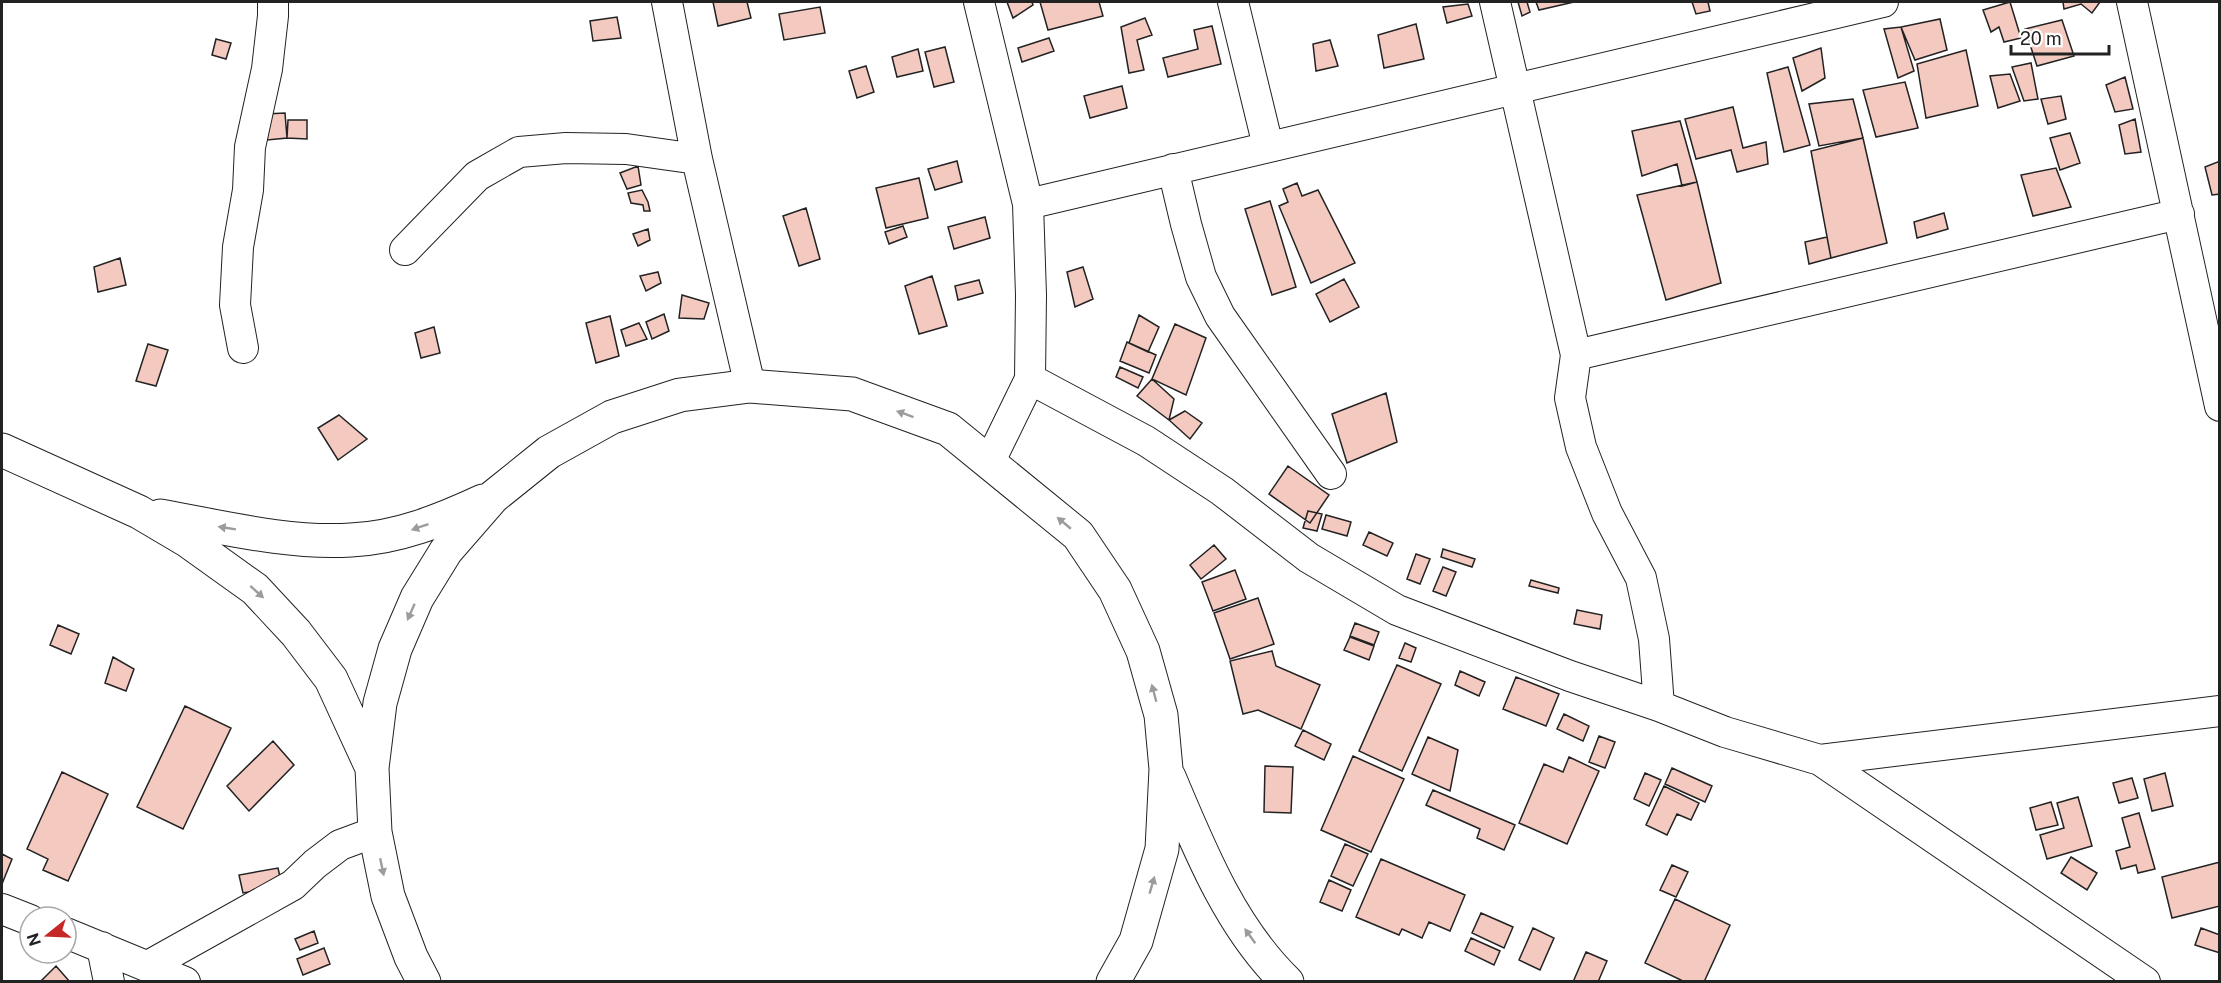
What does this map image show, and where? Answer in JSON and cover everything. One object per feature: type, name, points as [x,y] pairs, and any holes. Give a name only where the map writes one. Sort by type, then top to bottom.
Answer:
[{"type":"street","points":[[243,348],[235,305],[238,247],[248,190],[250,147],[267,69],[273,2]]},
{"type":"street","points":[[667,2],[697,159],[750,386]]},
{"type":"street","points":[[979,2],[1028,204],[1031,295],[1030,378],[990,462]]},
{"type":"street","points":[[1233,2],[1268,146]]},
{"type":"street","points":[[1495,2],[1576,355],[1570,398],[1581,447],[1607,513],[1641,578],[1653,639],[1659,706]]},
{"type":"street","points":[[1028,204],[1515,87],[1883,2]]},
{"type":"street","points":[[2132,2],[2220,406]]},
{"type":"street","points":[[405,250],[477,176],[519,152],[566,148],[626,149],[697,159]]},
{"type":"street","points":[[1173,169],[1201,277],[1220,316],[1331,474]]},
{"type":"street","points":[[1576,355],[2179,214]]},
{"type":"street","points":[[1030,378],[1146,441],[1222,492],[1309,558],[1397,610],[1725,732],[1820,760],[2145,981]]},
{"type":"street","points":[[424,981],[411,957],[388,896],[375,832],[372,768],[380,703],[395,649],[417,598],[446,551],[493,497],[549,452],[612,417],[680,395],[750,386],[852,394],[948,429],[1078,534],[1115,590],[1143,651],[1161,715],[1166,769],[1162,849],[1136,941],[1113,981]]},
{"type":"street","points":[[2,450],[139,512],[188,541],[255,589],[296,633],[331,679],[372,768]]},
{"type":"street","points":[[139,512],[305,539],[352,540],[406,531],[451,516],[493,497]]},
{"type":"street","points":[[1820,760],[2220,711]]},
{"type":"street","points":[[1166,769],[1196,840],[1226,902],[1273,968],[1287,981]]},
{"type":"street","points":[[148,966],[293,885],[340,845],[375,832]]},
{"type":"street","points":[[2,909],[18,915]]},
{"type":"street","points":[[78,938],[185,981]]},
{"type":"street","points":[[102,947],[109,981]]},
{"type":"building","points":[[713,2],[747,2],[751,18],[718,26]]},
{"type":"building","points":[[1007,2],[1032,2],[1033,5],[1013,18]]},
{"type":"building","points":[[1040,2],[1099,2],[1103,16],[1048,30]]},
{"type":"building","points":[[1518,2],[1527,2],[1530,12],[1522,16]]},
{"type":"building","points":[[1536,2],[1574,2],[1539,10]]},
{"type":"building","points":[[1692,2],[1708,2],[1710,11],[1696,14]]},
{"type":"building","points":[[2010,2],[2021,38],[2004,42],[1999,27],[1991,32],[1983,10]]},
{"type":"building","points":[[2063,2],[2100,2],[2092,13],[2081,4],[2064,9]]},
{"type":"building","points":[[1468,4],[1472,16],[1447,23],[1443,7]]},
{"type":"building","points":[[820,7],[825,33],[784,40],[779,14]]},
{"type":"building","points":[[617,17],[621,38],[593,41],[590,21]]},
{"type":"building","points":[[1145,18],[1152,35],[1137,40],[1144,70],[1129,73],[1121,27]]},
{"type":"building","points":[[1940,19],[1947,50],[1915,60],[1901,27]]},
{"type":"building","points":[[2062,20],[2074,56],[2037,66],[2025,29]]},
{"type":"building","points":[[1416,24],[1424,59],[1384,68],[1378,35]]},
{"type":"building","points":[[1212,26],[1221,64],[1168,77],[1163,58],[1198,49],[1194,30]]},
{"type":"building","points":[[1901,27],[1914,71],[1898,78],[1884,29]]},
{"type":"building","points":[[1049,38],[1054,51],[1022,62],[1018,48]]},
{"type":"building","points":[[216,39],[231,43],[226,59],[212,55]]},
{"type":"building","points":[[1330,40],[1338,66],[1316,71],[1313,44]]},
{"type":"building","points":[[945,47],[954,82],[934,87],[925,52]]},
{"type":"building","points":[[1821,48],[1825,78],[1802,91],[1793,58]]},
{"type":"building","points":[[918,49],[923,71],[897,77],[892,57]]},
{"type":"building","points":[[1966,50],[1978,106],[1926,118],[1917,64]]},
{"type":"building","points":[[2031,63],[2038,99],[2024,101],[2012,67]]},
{"type":"building","points":[[866,66],[874,92],[857,98],[849,71]]},
{"type":"building","points":[[1788,67],[1810,145],[1784,152],[1767,73]]},
{"type":"building","points":[[2010,74],[2020,101],[1998,108],[1990,76]]},
{"type":"building","points":[[2125,77],[2133,109],[2115,112],[2106,85]]},
{"type":"building","points":[[1905,82],[1918,128],[1876,137],[1863,90]]},
{"type":"building","points":[[1122,86],[1127,108],[1090,118],[1084,96]]},
{"type":"building","points":[[2061,96],[2066,119],[2048,124],[2041,99]]},
{"type":"building","points":[[1853,99],[1863,138],[1819,146],[1809,104]]},
{"type":"building","points":[[1733,107],[1743,148],[1766,142],[1768,164],[1737,172],[1731,150],[1696,159],[1685,119]]},
{"type":"building","points":[[285,113],[287,138],[267,140],[265,114]]},
{"type":"building","points":[[2135,119],[2141,152],[2125,154],[2119,125]]},
{"type":"building","points":[[288,120],[307,120],[307,139],[287,138]]},
{"type":"building","points":[[1680,121],[1697,182],[1682,186],[1677,164],[1642,176],[1632,131]]},
{"type":"building","points":[[2070,133],[2080,163],[2060,170],[2050,138]]},
{"type":"building","points":[[1863,138],[1887,243],[1831,258],[1811,151]]},
{"type":"building","points":[[957,161],[962,182],[935,190],[928,169]]},
{"type":"building","points":[[2220,161],[2220,194],[2212,195],[2205,167]]},
{"type":"building","points":[[638,166],[641,185],[627,189],[620,173]]},
{"type":"building","points":[[2056,168],[2071,207],[2033,216],[2021,175]]},
{"type":"building","points":[[919,178],[928,218],[886,228],[876,188]]},
{"type":"building","points":[[1697,182],[1721,283],[1666,300],[1637,195]]},
{"type":"building","points":[[1297,183],[1302,196],[1318,190],[1355,263],[1311,283],[1279,206],[1288,202],[1283,189]]},
{"type":"building","points":[[642,190],[650,211],[644,211],[643,205],[631,203],[628,193]]},
{"type":"building","points":[[1270,201],[1296,287],[1272,295],[1245,209]]},
{"type":"building","points":[[806,208],[820,259],[799,266],[783,216]]},
{"type":"building","points":[[1944,213],[1948,229],[1917,238],[1914,222]]},
{"type":"building","points":[[985,217],[990,238],[954,249],[948,227]]},
{"type":"building","points":[[903,226],[907,237],[889,244],[885,232]]},
{"type":"building","points":[[648,229],[650,240],[638,246],[633,234]]},
{"type":"building","points":[[1827,237],[1831,258],[1809,264],[1805,242]]},
{"type":"building","points":[[120,258],[126,285],[98,292],[94,267]]},
{"type":"building","points":[[1083,267],[1093,299],[1075,307],[1067,272]]},
{"type":"building","points":[[658,272],[661,283],[646,291],[640,276]]},
{"type":"building","points":[[932,276],[947,326],[919,334],[905,286]]},
{"type":"building","points":[[1344,279],[1359,307],[1330,322],[1316,294]]},
{"type":"building","points":[[979,280],[983,293],[958,300],[955,286]]},
{"type":"building","points":[[682,295],[709,303],[704,319],[679,318]]},
{"type":"building","points":[[664,314],[669,331],[652,339],[646,322]]},
{"type":"building","points":[[1139,315],[1159,327],[1148,352],[1129,343]]},
{"type":"building","points":[[610,316],[619,356],[596,363],[586,323]]},
{"type":"building","points":[[639,323],[647,339],[626,346],[621,330]]},
{"type":"building","points":[[1175,324],[1206,338],[1186,395],[1152,379]]},
{"type":"building","points":[[434,327],[440,353],[421,358],[415,333]]},
{"type":"building","points":[[1127,342],[1156,355],[1149,373],[1120,361]]},
{"type":"building","points":[[148,344],[168,350],[156,386],[136,381]]},
{"type":"building","points":[[1120,367],[1143,377],[1138,388],[1116,377]]},
{"type":"building","points":[[1152,379],[1174,399],[1169,420],[1137,396]]},
{"type":"building","points":[[1386,393],[1397,442],[1347,463],[1332,414]]},
{"type":"building","points":[[1185,411],[1202,423],[1190,439],[1169,420]]},
{"type":"building","points":[[339,415],[367,439],[338,460],[318,428]]},
{"type":"building","points":[[1288,466],[1329,495],[1310,523],[1269,494]]},
{"type":"building","points":[[1308,511],[1322,514],[1317,531],[1303,528]]},
{"type":"building","points":[[1326,515],[1351,522],[1347,536],[1322,529]]},
{"type":"building","points":[[1369,532],[1393,543],[1387,556],[1363,545]]},
{"type":"building","points":[[1214,545],[1226,559],[1201,579],[1190,565]]},
{"type":"building","points":[[1443,549],[1475,559],[1472,567],[1441,557]]},
{"type":"building","points":[[1416,554],[1430,559],[1420,584],[1407,579]]},
{"type":"building","points":[[1443,567],[1456,572],[1446,596],[1433,591]]},
{"type":"building","points":[[1235,570],[1246,599],[1213,611],[1202,582]]},
{"type":"building","points":[[1531,580],[1559,588],[1558,593],[1529,586]]},
{"type":"building","points":[[1258,598],[1274,644],[1230,659],[1214,613]]},
{"type":"building","points":[[1577,610],[1602,615],[1600,629],[1574,624]]},
{"type":"building","points":[[1355,623],[1379,632],[1374,645],[1350,636]]},
{"type":"building","points":[[58,625],[79,634],[71,654],[50,645]]},
{"type":"building","points":[[1350,637],[1374,646],[1369,660],[1344,650]]},
{"type":"building","points":[[1405,643],[1416,648],[1411,662],[1399,658]]},
{"type":"building","points":[[1272,651],[1276,666],[1320,685],[1301,729],[1258,710],[1243,714],[1230,661]]},
{"type":"building","points":[[113,657],[134,669],[126,691],[105,683]]},
{"type":"building","points":[[1397,665],[1441,684],[1402,771],[1359,751]]},
{"type":"building","points":[[1460,671],[1485,682],[1479,696],[1455,685]]},
{"type":"building","points":[[1516,677],[1559,694],[1546,726],[1503,709]]},
{"type":"building","points":[[185,706],[231,728],[183,829],[137,807]]},
{"type":"building","points":[[1564,714],[1589,726],[1583,741],[1557,729]]},
{"type":"building","points":[[1303,730],[1331,744],[1324,760],[1295,746]]},
{"type":"building","points":[[1599,736],[1615,742],[1605,768],[1589,762]]},
{"type":"building","points":[[1428,737],[1458,750],[1450,791],[1412,774]]},
{"type":"building","points":[[273,741],[294,765],[249,811],[227,786]]},
{"type":"building","points":[[1353,756],[1404,779],[1371,852],[1321,830]]},
{"type":"building","points":[[1569,757],[1599,771],[1567,844],[1519,823],[1544,764],[1563,772]]},
{"type":"building","points":[[1265,766],[1293,767],[1291,813],[1264,812]]},
{"type":"building","points":[[1672,768],[1712,786],[1705,802],[1665,784]]},
{"type":"building","points":[[62,772],[108,794],[68,881],[43,870],[48,859],[27,849]]},
{"type":"building","points":[[1645,773],[1661,780],[1649,806],[1634,799]]},
{"type":"building","points":[[2165,773],[2173,806],[2152,811],[2144,779]]},
{"type":"building","points":[[2132,778],[2138,798],[2119,803],[2113,783]]},
{"type":"building","points":[[1664,786],[1699,803],[1691,820],[1677,814],[1667,835],[1646,825]]},
{"type":"building","points":[[1433,790],[1515,825],[1504,850],[1477,838],[1480,829],[1426,805]]},
{"type":"building","points":[[2078,797],[2092,846],[2047,859],[2040,835],[2064,828],[2057,803]]},
{"type":"building","points":[[2051,802],[2058,825],[2036,830],[2030,808]]},
{"type":"building","points":[[2139,813],[2155,869],[2138,873],[2136,865],[2121,869],[2116,851],[2130,847],[2122,818]]},
{"type":"building","points":[[1345,844],[1368,854],[1353,886],[1331,876]]},
{"type":"building","points":[[2,854],[12,859],[2,884]]},
{"type":"building","points":[[2071,857],[2097,873],[2087,890],[2061,873]]},
{"type":"building","points":[[1381,859],[1465,895],[1450,931],[1429,922],[1422,938],[1402,929],[1399,935],[1356,917]]},
{"type":"building","points":[[2220,862],[2220,906],[2172,918],[2162,877]]},
{"type":"building","points":[[1672,865],[1688,872],[1676,897],[1660,890]]},
{"type":"building","points":[[278,868],[282,886],[243,893],[239,875]]},
{"type":"building","points":[[1329,880],[1351,890],[1342,911],[1320,902]]},
{"type":"building","points":[[1675,899],[1730,925],[1704,982],[1685,982],[1645,963]]},
{"type":"building","points":[[1481,913],[1513,927],[1504,948],[1472,933]]},
{"type":"building","points":[[1533,928],[1554,938],[1540,970],[1519,960]]},
{"type":"building","points":[[2201,928],[2220,935],[2220,953],[2195,945]]},
{"type":"building","points":[[314,931],[318,943],[300,950],[295,939]]},
{"type":"building","points":[[1471,938],[1500,951],[1494,965],[1465,951]]},
{"type":"building","points":[[324,948],[330,964],[303,975],[297,959]]},
{"type":"building","points":[[1586,952],[1607,961],[1598,982],[1573,982]]},
{"type":"building","points":[[56,966],[70,982],[40,982]]}]
